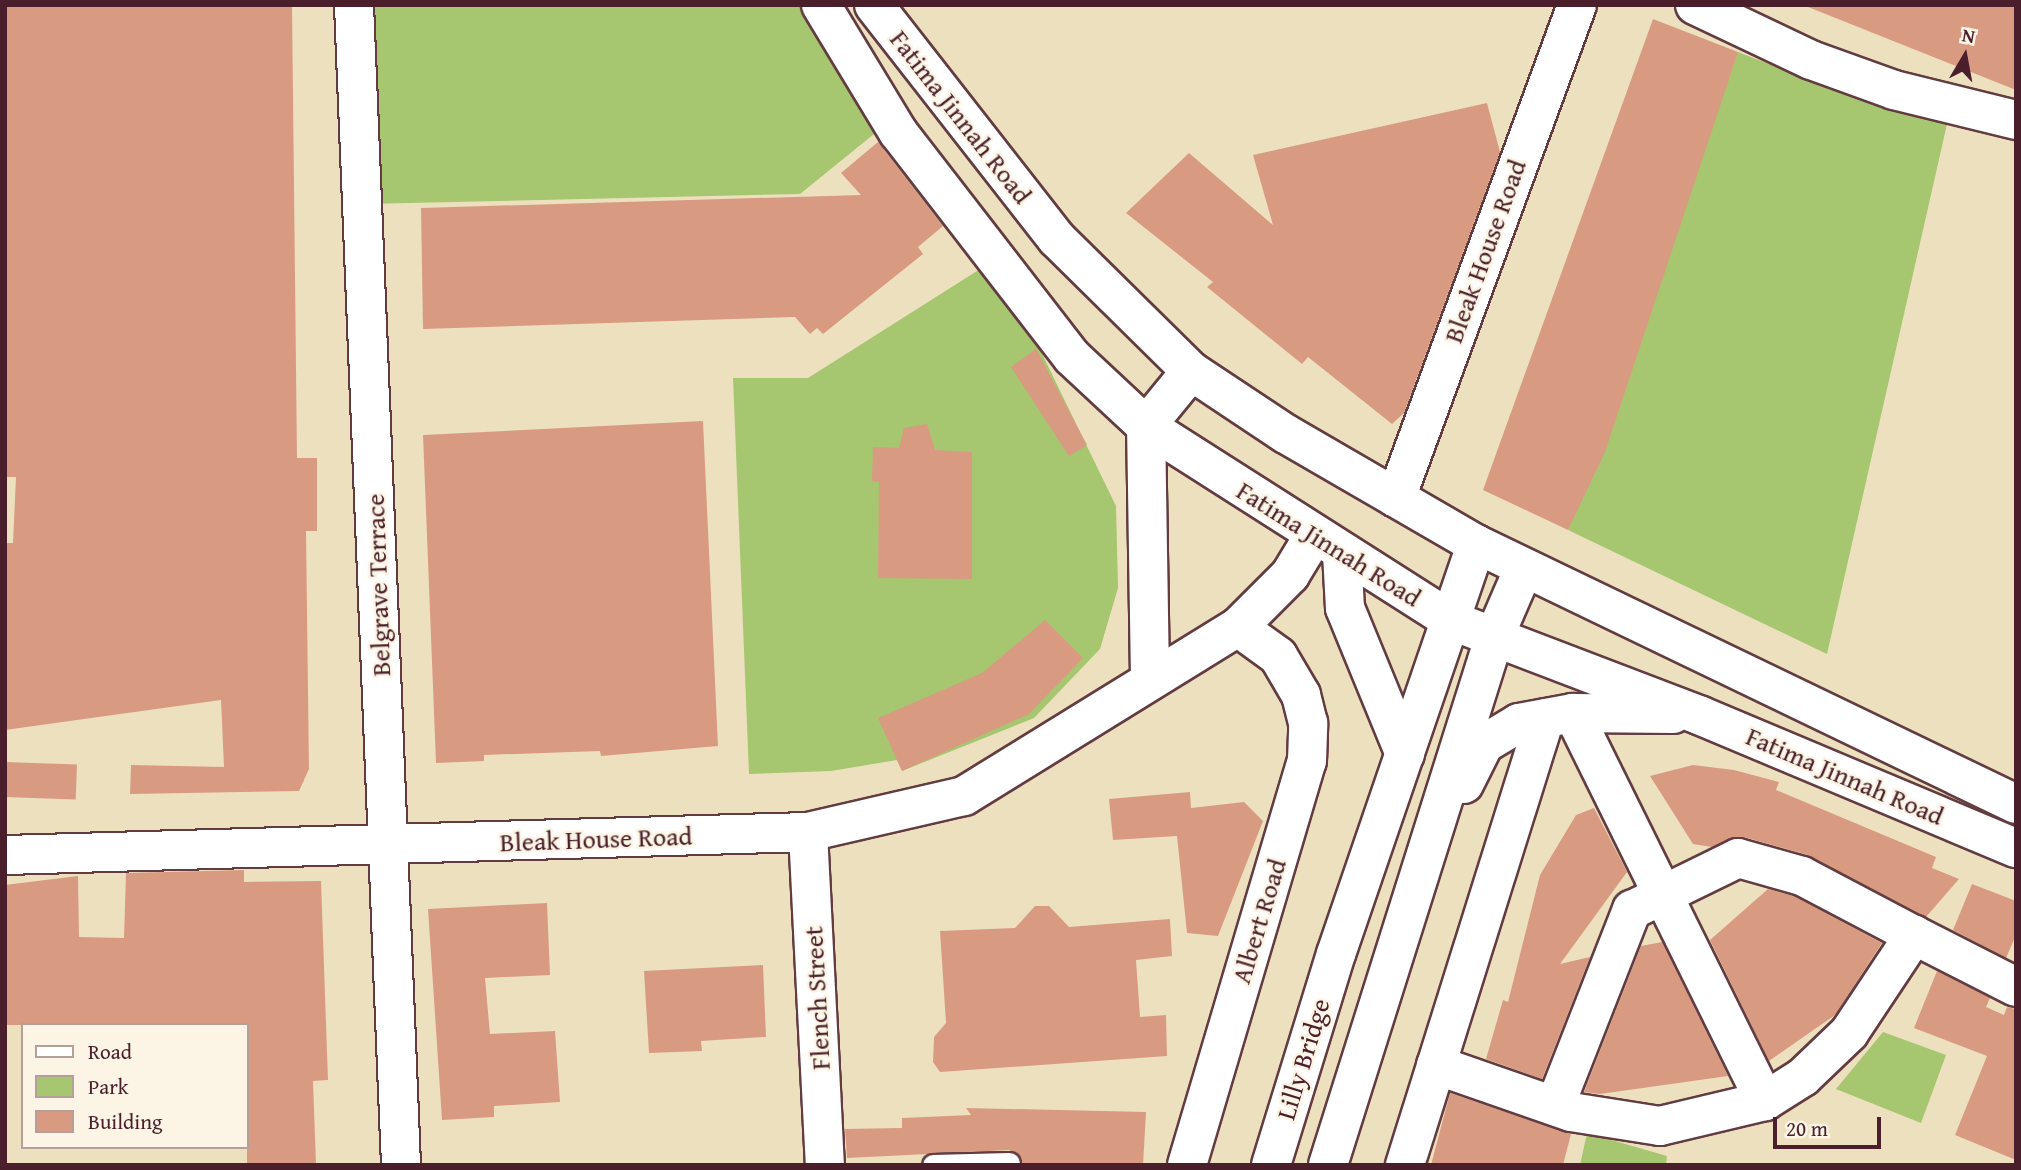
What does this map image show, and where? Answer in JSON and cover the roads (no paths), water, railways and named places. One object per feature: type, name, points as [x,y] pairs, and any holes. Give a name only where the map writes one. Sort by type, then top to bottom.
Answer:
[{"type":"street","name":"Belgrave Terrace","points":[[354,5],[401,1165]]},
{"type":"street","name":"Fatima Jinnah Road","points":[[821,5],[906,143],[1072,357],[1146,426],[1327,545],[1450,620],[1699,715],[2016,848]]},
{"type":"street","name":"Fatima Jinnah Road","points":[[874,5],[1057,239],[1191,371],[1396,498],[1476,544],[2016,804]]},
{"type":"street","name":"Bleak House Road","points":[[1396,498],[1577,5]]},
{"type":"street","points":[[1695,5],[1811,60],[1894,90],[2016,120]]},
{"type":"street","points":[[1150,678],[1146,426],[1191,371]]},
{"type":"street","name":"Lilly Bridge","points":[[1270,1165],[1336,954],[1476,544]]},
{"type":"street","name":"Bleak House Road","points":[[5,855],[808,832],[964,796],[1150,678],[1238,627],[1290,575],[1327,545]]},
{"type":"street","points":[[1327,545],[1345,608],[1405,754]]},
{"type":"street","points":[[1404,914],[1495,635],[1524,568]]},
{"type":"street","name":"Albert Road","points":[[1187,1165],[1307,761],[1308,723],[1292,678],[1278,656],[1238,627]]},
{"type":"street","points":[[1404,914],[1484,744],[1519,723],[1559,716],[1699,715]]},
{"type":"street","points":[[1559,716],[1664,895],[1765,1101]]},
{"type":"street","points":[[1405,1165],[1436,1065],[1559,716]]},
{"type":"street","name":"Flench Street","points":[[808,832],[825,1165]]},
{"type":"street","points":[[1555,1106],[1622,929],[1632,910],[1738,858],[1802,876],[2016,987]]},
{"type":"street","name":"Lilly Bridge","points":[[1328,1165],[1404,914]]},
{"type":"street","points":[[1436,1065],[1555,1106],[1660,1126],[1765,1101],[1803,1077],[1849,1033],[1913,935]]},
{"type":"lane","points":[[933,1165],[1009,1163]]}]
